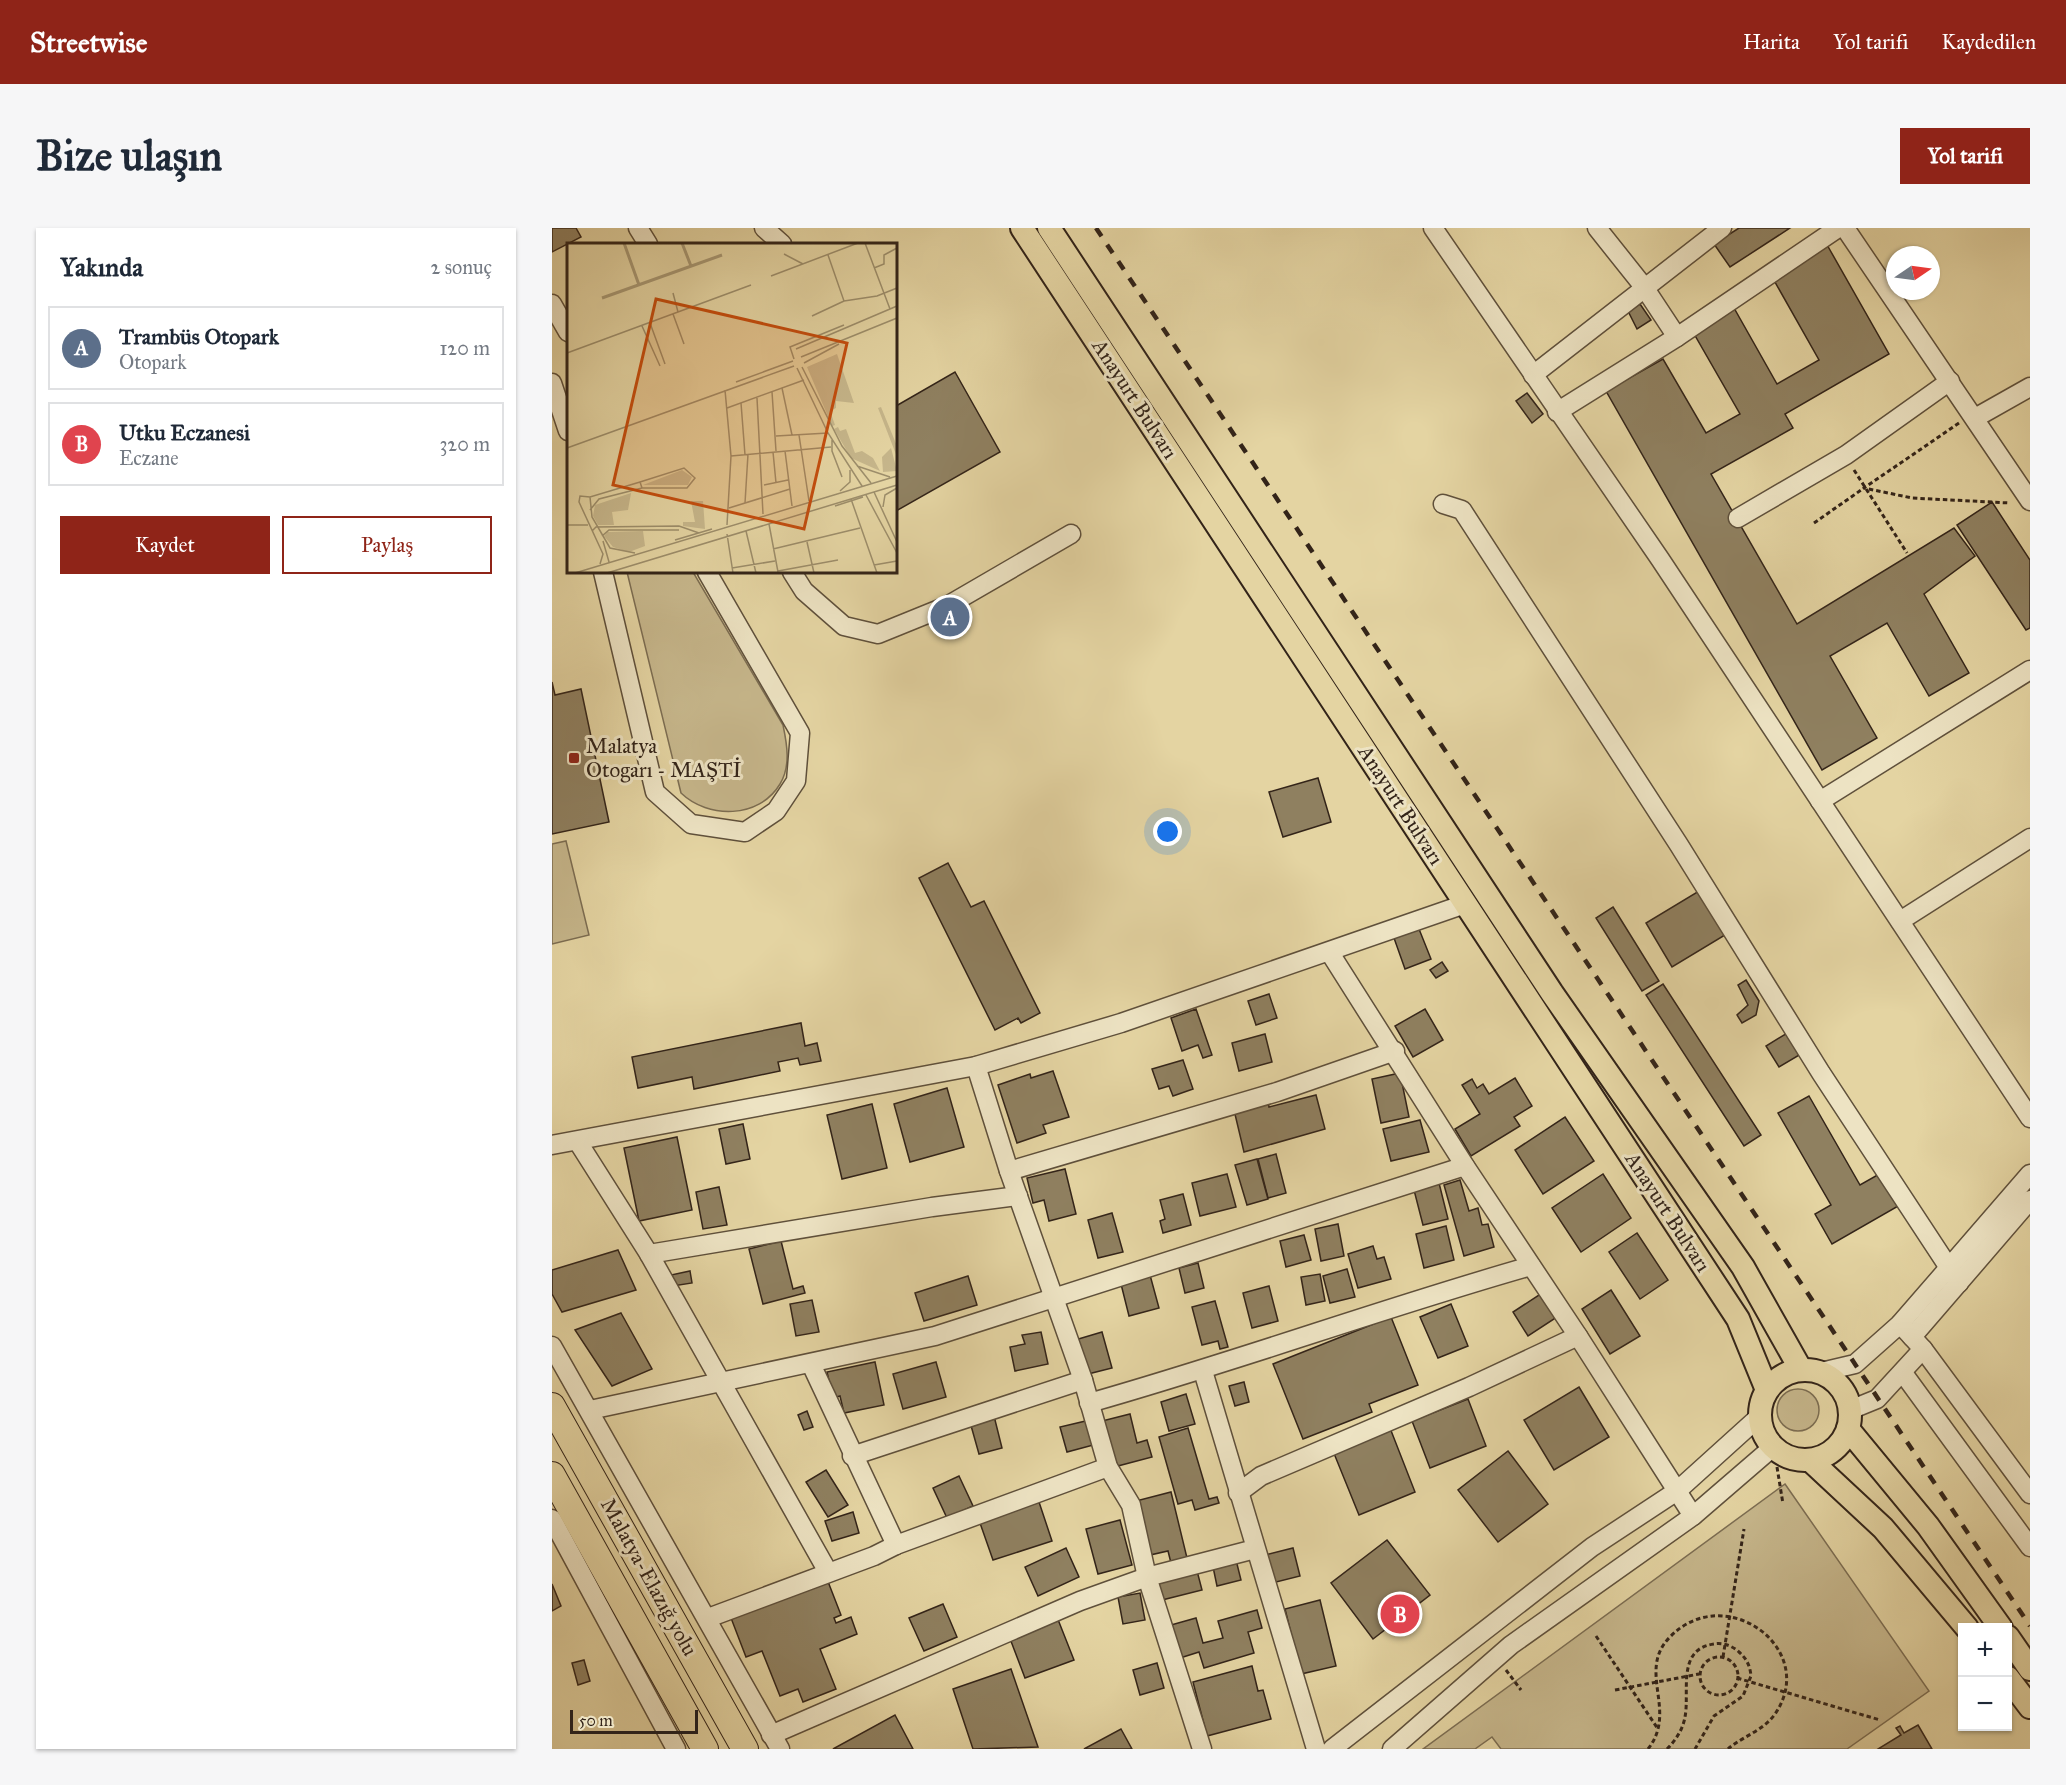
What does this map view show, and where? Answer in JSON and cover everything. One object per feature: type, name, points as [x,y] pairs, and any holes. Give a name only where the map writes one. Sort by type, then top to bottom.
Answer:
[{"type":"highway","name":"Malatya-Elazığ yolu","points":[[552,1406],[745,1749]]},
{"type":"highway","name":"Malatya-Elazığ yolu","points":[[552,1475],[705,1749]]},
{"type":"main road","name":"Anayurt Bulvarı","points":[[1022,228],[1296,642],[1738,1319],[1767,1389]]},
{"type":"main road","name":"Anayurt Bulvarı","points":[[1049,228],[1552,993],[1743,1267],[1811,1371]]},
{"type":"main road","points":[[1963,1623],[1883,1528],[1810,1460],[1784,1455],[1773,1448],[1765,1437],[1760,1416],[1763,1396],[1781,1376],[1811,1371],[1839,1385],[1849,1419],[1997,1623]]},
{"type":"main road","points":[[1810,1460],[1833,1451],[1849,1419]]},
{"type":"main road","points":[[2012,1644],[2030,1669]]},
{"type":"main road","points":[[2012,1684],[2030,1707]]},
{"type":"street","points":[[638,228],[647,243]]},
{"type":"street","points":[[764,228],[781,243]]},
{"type":"street","points":[[1433,228],[1557,412],[1660,559],[2030,1118]]},
{"type":"street","points":[[1597,228],[1644,287],[1677,337]]},
{"type":"street","points":[[1533,375],[1722,228]]},
{"type":"street","points":[[1557,412],[1677,337],[1838,228]]},
{"type":"street","points":[[1845,228],[1974,416],[2025,502]]},
{"type":"street","points":[[552,304],[567,330]]},
{"type":"street","points":[[1738,518],[1846,455],[1950,381]]},
{"type":"street","points":[[552,382],[567,428]]},
{"type":"street","points":[[1974,416],[2030,387]]},
{"type":"street","points":[[1443,504],[1462,510],[1680,845],[1821,1073],[1959,1283]]},
{"type":"street","points":[[793,573],[804,591],[844,626],[878,634],[946,606],[1071,534]]},
{"type":"street","points":[[603,573],[655,792],[691,824],[745,832],[776,811],[796,781],[800,733],[708,573]]},
{"type":"street","points":[[1821,801],[2030,670]]},
{"type":"street","points":[[1900,921],[2030,838]]},
{"type":"street","points":[[552,1145],[578,1142],[766,1103],[976,1066],[1121,1023],[1330,953],[1465,904]]},
{"type":"street","points":[[1330,953],[1395,1052],[1465,1166],[1578,1336],[1693,1516]]},
{"type":"street","points":[[1009,1171],[1277,1092],[1395,1052]]},
{"type":"street","points":[[976,1066],[1009,1171],[1083,1380],[1108,1467],[1131,1505],[1147,1577],[1202,1749]]},
{"type":"street","points":[[578,1142],[649,1254],[828,1572]]},
{"type":"street","points":[[590,1410],[935,1336],[1465,1166]]},
{"type":"street","points":[[1849,1419],[1877,1399],[1903,1373],[1912,1337],[1948,1267],[2030,1174]]},
{"type":"street","points":[[649,1254],[932,1207],[1018,1196]]},
{"type":"street","points":[[1811,1371],[1855,1364],[1912,1337],[2030,1200]]},
{"type":"street","points":[[1089,1403],[1203,1371],[1453,1288],[1531,1266]]},
{"type":"street","points":[[1238,1493],[1261,1476],[1468,1387],[1578,1336]]},
{"type":"street","points":[[1912,1337],[2030,1494]]},
{"type":"street","points":[[552,1346],[708,1618],[776,1742],[1080,1601],[1147,1577],[1255,1550]]},
{"type":"street","points":[[811,1364],[852,1456],[896,1545]]},
{"type":"street","points":[[1203,1371],[1316,1749]]},
{"type":"street","points":[[1903,1373],[2030,1547]]},
{"type":"street","points":[[852,1456],[1083,1380]]},
{"type":"street","points":[[1332,1749],[1592,1547],[1677,1491],[1760,1416]]},
{"type":"street","points":[[1392,1749],[1496,1658],[1693,1516],[1773,1448]]},
{"type":"street","points":[[708,1618],[874,1556],[896,1545],[1108,1467]]},
{"type":"street","points":[[552,1519],[676,1749]]},
{"type":"path","points":[[1814,524],[1864,488],[1974,416]]},
{"type":"path","points":[[1846,455],[1864,488],[1907,553]]},
{"type":"path","points":[[1864,488],[1912,498],[2025,502]]},
{"type":"path","points":[[1773,1448],[1783,1504]]},
{"type":"path","points":[[1723,1657],[1744,1529]]},
{"type":"path","points":[[1648,1749],[1658,1729],[1661,1710],[1656,1682],[1657,1659],[1667,1640],[1675,1632],[1701,1618],[1730,1616],[1751,1622],[1773,1641],[1782,1659],[1784,1691],[1776,1713],[1767,1724],[1728,1749]]},
{"type":"path","points":[[1596,1636],[1658,1729]]},
{"type":"path","points":[[1667,1749],[1676,1740],[1685,1720],[1688,1701],[1685,1677],[1689,1662],[1700,1650],[1717,1643],[1737,1650],[1745,1658],[1750,1667],[1749,1681],[1743,1696],[1714,1716],[1695,1749]]},
{"type":"path","points":[[1723,1657],[1732,1662],[1738,1671],[1737,1678],[1732,1690],[1724,1695],[1715,1695],[1706,1691],[1700,1684],[1699,1674],[1703,1664],[1712,1658],[1723,1657]]},
{"type":"path","points":[[1496,1658],[1521,1690]]},
{"type":"path","points":[[1615,1690],[1699,1674]]},
{"type":"path","points":[[1737,1678],[1880,1720]]},
{"type":"shaded area","points":[[627,573],[694,573],[783,725],[787,747],[786,770],[771,796],[759,804],[747,809],[719,811],[692,802],[681,793]]},
{"type":"shaded area","points":[[566,841],[589,935],[552,944],[552,844]]},
{"type":"shaded area","points":[[1798,1389],[1813,1395],[1819,1410],[1813,1425],[1798,1431],[1783,1425],[1777,1410],[1783,1395]]},
{"type":"shaded area","points":[[1785,1484],[1929,1691],[1847,1749],[1501,1749],[1492,1737],[1475,1749],[1423,1749]]},
{"type":"building","points":[[552,228],[576,228],[581,237],[552,252]]},
{"type":"building","points":[[1739,228],[1790,228],[1730,267],[1714,244]]},
{"type":"building","points":[[1826,243],[1889,354],[1785,414],[1793,428],[1711,474],[1797,624],[1954,528],[1975,556],[1924,594],[1969,673],[1929,696],[1887,623],[1830,656],[1877,738],[1822,770],[1606,391],[1663,359],[1706,433],[1740,414],[1693,332],[1734,308],[1777,384],[1819,360],[1771,275]]},
{"type":"building","points":[[1640,304],[1651,320],[1637,329],[1628,311]]},
{"type":"building","points":[[955,372],[1000,452],[897,510],[897,405]]},
{"type":"building","points":[[1527,393],[1543,414],[1532,423],[1516,401]]},
{"type":"building","points":[[1992,502],[2030,560],[2030,628],[2026,630],[1957,525]]},
{"type":"building","name":"Malatya Otogarı - MAŞTİ","points":[[552,682],[555,695],[581,689],[609,822],[552,834]]},
{"type":"building","points":[[1318,778],[1331,822],[1283,837],[1269,792]]},
{"type":"building","points":[[948,863],[971,907],[984,901],[1040,1013],[1021,1023],[1018,1018],[995,1030],[919,878]]},
{"type":"building","points":[[1699,891],[1725,935],[1672,967],[1646,923]]},
{"type":"building","points":[[1613,907],[1659,981],[1642,991],[1596,918]]},
{"type":"building","points":[[1419,929],[1431,959],[1405,969],[1394,938]]},
{"type":"building","points":[[1442,962],[1448,971],[1436,978],[1430,970]]},
{"type":"building","points":[[1746,980],[1759,1001],[1756,1015],[1742,1023],[1737,1015],[1748,1005],[1738,985]]},
{"type":"building","points":[[1663,984],[1761,1135],[1744,1146],[1646,995]]},
{"type":"building","points":[[1269,994],[1277,1018],[1256,1025],[1248,1001]]},
{"type":"building","points":[[1196,1009],[1212,1055],[1203,1058],[1198,1045],[1182,1051],[1171,1018]]},
{"type":"building","points":[[1425,1009],[1443,1040],[1413,1057],[1395,1026]]},
{"type":"building","points":[[801,1023],[805,1046],[817,1043],[821,1061],[800,1065],[798,1058],[778,1062],[780,1071],[694,1089],[692,1077],[638,1088],[632,1057]]},
{"type":"building","points":[[1789,1032],[1801,1054],[1779,1067],[1766,1046]]},
{"type":"building","points":[[1265,1034],[1272,1062],[1239,1071],[1232,1043]]},
{"type":"building","points":[[1183,1060],[1193,1089],[1173,1096],[1169,1086],[1159,1089],[1152,1069]]},
{"type":"building","points":[[1053,1071],[1069,1117],[1043,1125],[1046,1133],[1017,1143],[998,1085],[1030,1074],[1031,1078]]},
{"type":"building","points":[[1400,1073],[1409,1117],[1381,1123],[1372,1079]]},
{"type":"building","points":[[1515,1078],[1532,1106],[1514,1117],[1520,1126],[1471,1156],[1455,1129],[1480,1114],[1462,1085],[1472,1079],[1477,1088],[1483,1084],[1489,1094]]},
{"type":"building","points":[[947,1088],[964,1147],[910,1162],[894,1104]]},
{"type":"building","points":[[1316,1095],[1325,1129],[1244,1152],[1234,1110],[1268,1102],[1269,1107]]},
{"type":"building","points":[[1809,1096],[1860,1185],[1881,1173],[1900,1205],[1832,1244],[1815,1214],[1831,1205],[1778,1113]]},
{"type":"building","points":[[872,1104],[887,1168],[842,1179],[827,1115]]},
{"type":"building","points":[[1565,1117],[1594,1161],[1543,1194],[1515,1150]]},
{"type":"building","points":[[1420,1120],[1429,1152],[1391,1161],[1383,1129]]},
{"type":"building","points":[[743,1124],[750,1159],[726,1164],[719,1129]]},
{"type":"building","points":[[677,1137],[692,1210],[639,1221],[624,1148]]},
{"type":"building","points":[[1276,1154],[1286,1193],[1268,1198],[1258,1159]]},
{"type":"building","points":[[1257,1159],[1268,1199],[1247,1205],[1235,1165]]},
{"type":"building","points":[[1065,1169],[1076,1214],[1049,1221],[1044,1200],[1033,1203],[1027,1178]]},
{"type":"building","points":[[1227,1174],[1236,1207],[1200,1216],[1192,1183]]},
{"type":"building","points":[[1603,1174],[1631,1218],[1581,1252],[1552,1208]]},
{"type":"building","points":[[1460,1180],[1469,1211],[1478,1208],[1482,1225],[1488,1224],[1494,1247],[1464,1256],[1444,1185]]},
{"type":"building","points":[[1439,1183],[1448,1219],[1423,1225],[1414,1190]]},
{"type":"building","points":[[719,1187],[727,1225],[703,1229],[696,1192]]},
{"type":"building","points":[[1183,1194],[1191,1225],[1163,1233],[1160,1221],[1165,1219],[1160,1200]]},
{"type":"building","points":[[1112,1213],[1123,1252],[1098,1258],[1088,1220]]},
{"type":"building","points":[[1338,1224],[1344,1256],[1321,1261],[1315,1229]]},
{"type":"building","points":[[1446,1226],[1454,1260],[1424,1268],[1416,1234]]},
{"type":"building","points":[[1637,1233],[1668,1280],[1640,1299],[1609,1252]]},
{"type":"building","points":[[1304,1235],[1311,1260],[1286,1267],[1280,1241]]},
{"type":"building","points":[[781,1241],[793,1289],[803,1286],[805,1293],[763,1304],[749,1249]]},
{"type":"building","points":[[1373,1246],[1377,1259],[1384,1257],[1391,1279],[1358,1288],[1348,1254]]},
{"type":"building","points":[[618,1250],[636,1290],[562,1312],[552,1294],[552,1270]]},
{"type":"building","points":[[1198,1263],[1204,1288],[1185,1293],[1179,1268]]},
{"type":"building","points":[[1347,1269],[1355,1297],[1330,1303],[1323,1276]]},
{"type":"building","points":[[690,1271],[692,1283],[673,1286],[671,1275]]},
{"type":"building","points":[[1320,1274],[1325,1301],[1306,1305],[1301,1277]]},
{"type":"building","points":[[1150,1275],[1159,1308],[1129,1316],[1121,1284]]},
{"type":"building","points":[[968,1276],[977,1305],[924,1321],[915,1293]]},
{"type":"building","points":[[1269,1286],[1278,1321],[1252,1328],[1243,1293]]},
{"type":"building","points":[[1611,1290],[1640,1336],[1610,1354],[1582,1309]]},
{"type":"building","points":[[1542,1293],[1557,1317],[1528,1336],[1513,1312]]},
{"type":"building","points":[[812,1300],[819,1332],[796,1336],[790,1304]]},
{"type":"building","points":[[1215,1301],[1228,1347],[1220,1349],[1218,1341],[1202,1345],[1192,1307]]},
{"type":"building","points":[[1451,1304],[1468,1346],[1438,1358],[1420,1317]]},
{"type":"building","points":[[621,1313],[652,1369],[612,1386],[575,1330]]},
{"type":"building","points":[[1391,1317],[1418,1385],[1369,1404],[1372,1412],[1303,1439],[1273,1364]]},
{"type":"building","points":[[1041,1332],[1048,1364],[1015,1371],[1010,1347],[1025,1344],[1022,1335]]},
{"type":"building","points":[[1102,1332],[1112,1368],[1084,1375],[1075,1340]]},
{"type":"building","points":[[875,1362],[884,1405],[844,1413],[840,1396],[833,1398],[827,1372]]},
{"type":"building","points":[[936,1362],[946,1397],[903,1409],[893,1374]]},
{"type":"building","points":[[1244,1382],[1249,1402],[1235,1406],[1229,1386]]},
{"type":"building","points":[[1579,1387],[1609,1437],[1554,1470],[1524,1420]]},
{"type":"building","points":[[1186,1394],[1195,1424],[1169,1431],[1161,1402]]},
{"type":"building","points":[[1468,1399],[1486,1446],[1430,1468],[1412,1421]]},
{"type":"building","points":[[807,1411],[813,1427],[804,1430],[798,1415]]},
{"type":"building","points":[[1130,1414],[1137,1443],[1147,1440],[1152,1457],[1114,1467],[1102,1421]]},
{"type":"building","points":[[994,1416],[1002,1448],[979,1454],[970,1422]]},
{"type":"building","points":[[1090,1420],[1097,1444],[1067,1452],[1060,1427]]},
{"type":"building","points":[[1188,1428],[1209,1499],[1217,1497],[1219,1503],[1195,1510],[1192,1500],[1178,1504],[1159,1437]]},
{"type":"building","points":[[1390,1428],[1415,1492],[1359,1515],[1333,1451]]},
{"type":"building","points":[[1508,1451],[1548,1504],[1498,1542],[1458,1490]]},
{"type":"building","points":[[826,1470],[848,1505],[828,1517],[806,1482]]},
{"type":"building","points":[[959,1476],[973,1506],[947,1518],[933,1488]]},
{"type":"building","points":[[1171,1492],[1187,1558],[1171,1563],[1168,1551],[1150,1555],[1136,1501]]},
{"type":"building","points":[[1039,1502],[1052,1541],[993,1560],[980,1523]]},
{"type":"building","points":[[853,1512],[859,1533],[832,1541],[825,1521]]},
{"type":"building","points":[[1120,1520],[1132,1565],[1098,1574],[1086,1529]]},
{"type":"building","points":[[1387,1540],[1430,1595],[1373,1639],[1331,1583]]},
{"type":"building","points":[[1066,1548],[1079,1577],[1038,1596],[1025,1567]]},
{"type":"building","points":[[1293,1548],[1300,1576],[1268,1584],[1261,1556]]},
{"type":"building","points":[[1235,1556],[1241,1580],[1217,1586],[1212,1562]]},
{"type":"building","points":[[1196,1567],[1202,1590],[1158,1601],[1153,1578]]},
{"type":"building","points":[[827,1579],[841,1615],[834,1618],[836,1623],[851,1617],[857,1634],[820,1649],[836,1689],[803,1702],[798,1689],[780,1696],[762,1651],[746,1657],[731,1618]]},
{"type":"building","points":[[552,1584],[561,1606],[552,1611]]},
{"type":"building","points":[[1140,1593],[1145,1620],[1123,1624],[1118,1597]]},
{"type":"building","points":[[1320,1600],[1336,1666],[1301,1674],[1285,1609]]},
{"type":"building","points":[[943,1604],[957,1637],[924,1651],[909,1618]]},
{"type":"building","points":[[1257,1610],[1262,1628],[1248,1632],[1254,1653],[1204,1668],[1199,1652],[1180,1658],[1171,1625],[1196,1618],[1203,1643],[1223,1638],[1218,1621]]},
{"type":"building","points":[[1057,1617],[1074,1660],[1025,1678],[1009,1636]]},
{"type":"building","points":[[584,1660],[590,1681],[578,1685],[572,1663]]},
{"type":"building","points":[[1157,1663],[1164,1688],[1140,1695],[1133,1670]]},
{"type":"building","points":[[1252,1666],[1258,1691],[1263,1690],[1271,1719],[1207,1736],[1193,1682]]},
{"type":"building","points":[[1011,1669],[1038,1747],[973,1749],[953,1689]]},
{"type":"building","points":[[895,1715],[913,1749],[833,1749]]},
{"type":"building","points":[[1918,1725],[1932,1749],[1878,1749],[1901,1735],[1896,1728],[1900,1726],[1904,1733]]},
{"type":"building","points":[[1121,1729],[1132,1749],[1084,1749]]},
{"type":"railway","points":[[1096,228],[2030,1626]]},
{"type":"place","name":"Trambüs Otopark","points":[[950,617]]},
{"type":"place","name":"Malatya Otogarı - MAŞTİ","points":[[574,758]]},
{"type":"place","name":"Utku Eczanesi","points":[[1400,1614]]}]
